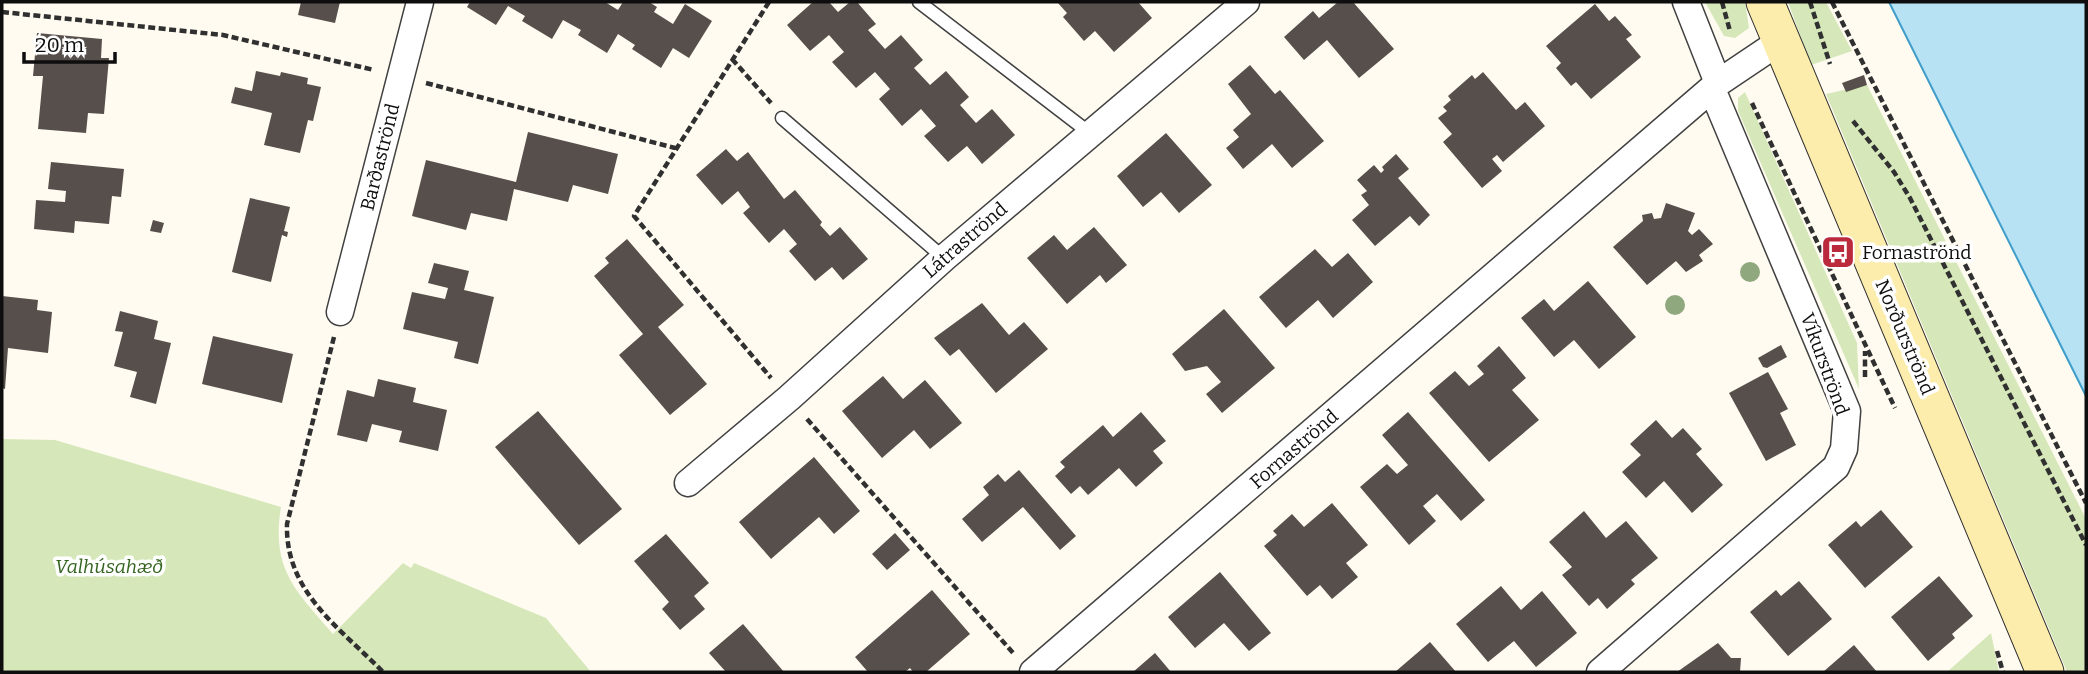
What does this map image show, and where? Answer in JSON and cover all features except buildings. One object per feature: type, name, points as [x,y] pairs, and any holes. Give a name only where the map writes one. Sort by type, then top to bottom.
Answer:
[{"type":"street","name":"Barðaströnd","points":[[341,312],[420,2]]},
{"type":"street","points":[[1686,2],[1723,81]]},
{"type":"street","name":"Norðurströnd","points":[[1765,2],[1782,40],[1834,121],[1893,307],[2045,672]]},
{"type":"street","name":"Látraströnd","points":[[688,483],[789,398],[944,258],[1091,134],[1234,5]]},
{"type":"street","name":"Fornaströnd","points":[[1027,667],[1723,81],[1782,40]]},
{"type":"street","name":"Víkurströnd","points":[[1600,672],[1836,467],[1844,449],[1847,411],[1723,81]]},
{"type":"lane","points":[[919,2],[1091,134]]},
{"type":"lane","points":[[782,118],[944,258]]},
{"type":"lane","points":[[1819,164],[1834,121]]},
{"type":"lane","points":[[1863,272],[1893,307]]},
{"type":"path","points":[[769,2],[634,216],[789,398],[1027,667]]},
{"type":"path","points":[[1722,2],[1723,81],[1900,417]]},
{"type":"path","points":[[1810,2],[1830,65]]},
{"type":"path","points":[[1832,2],[2086,503]]},
{"type":"path","points":[[2,12],[223,35],[400,76],[676,149]]},
{"type":"path","points":[[732,59],[762,90],[782,118]]},
{"type":"path","points":[[1834,121],[1894,172],[2086,545]]},
{"type":"path","points":[[341,312],[287,524],[286,548],[304,590],[383,672]]},
{"type":"path","points":[[1994,638],[2003,672]]},
{"type":"green space","points":[[1705,2],[1745,2],[1749,28],[1735,38],[1724,36]]},
{"type":"green space","points":[[1788,2],[1826,2],[1852,51],[1811,65]]},
{"type":"green space","points":[[1867,85],[2086,519],[2086,672],[2067,672],[1826,94]]},
{"type":"green space","points":[[1745,92],[1857,343],[1859,389],[1738,111],[1738,98]]},
{"type":"green space","name":"Valhúsahæð","points":[[2,439],[55,440],[281,507],[279,528],[283,563],[297,591],[333,634],[403,563],[411,568],[414,563],[546,618],[591,672],[2,672]]},
{"type":"green space","points":[[1991,633],[1999,672],[1947,672]]},
{"type":"water","points":[[1889,2],[2086,2],[2086,396]]},
{"type":"place","name":"Fornaströnd","points":[[1838,252]]}]
